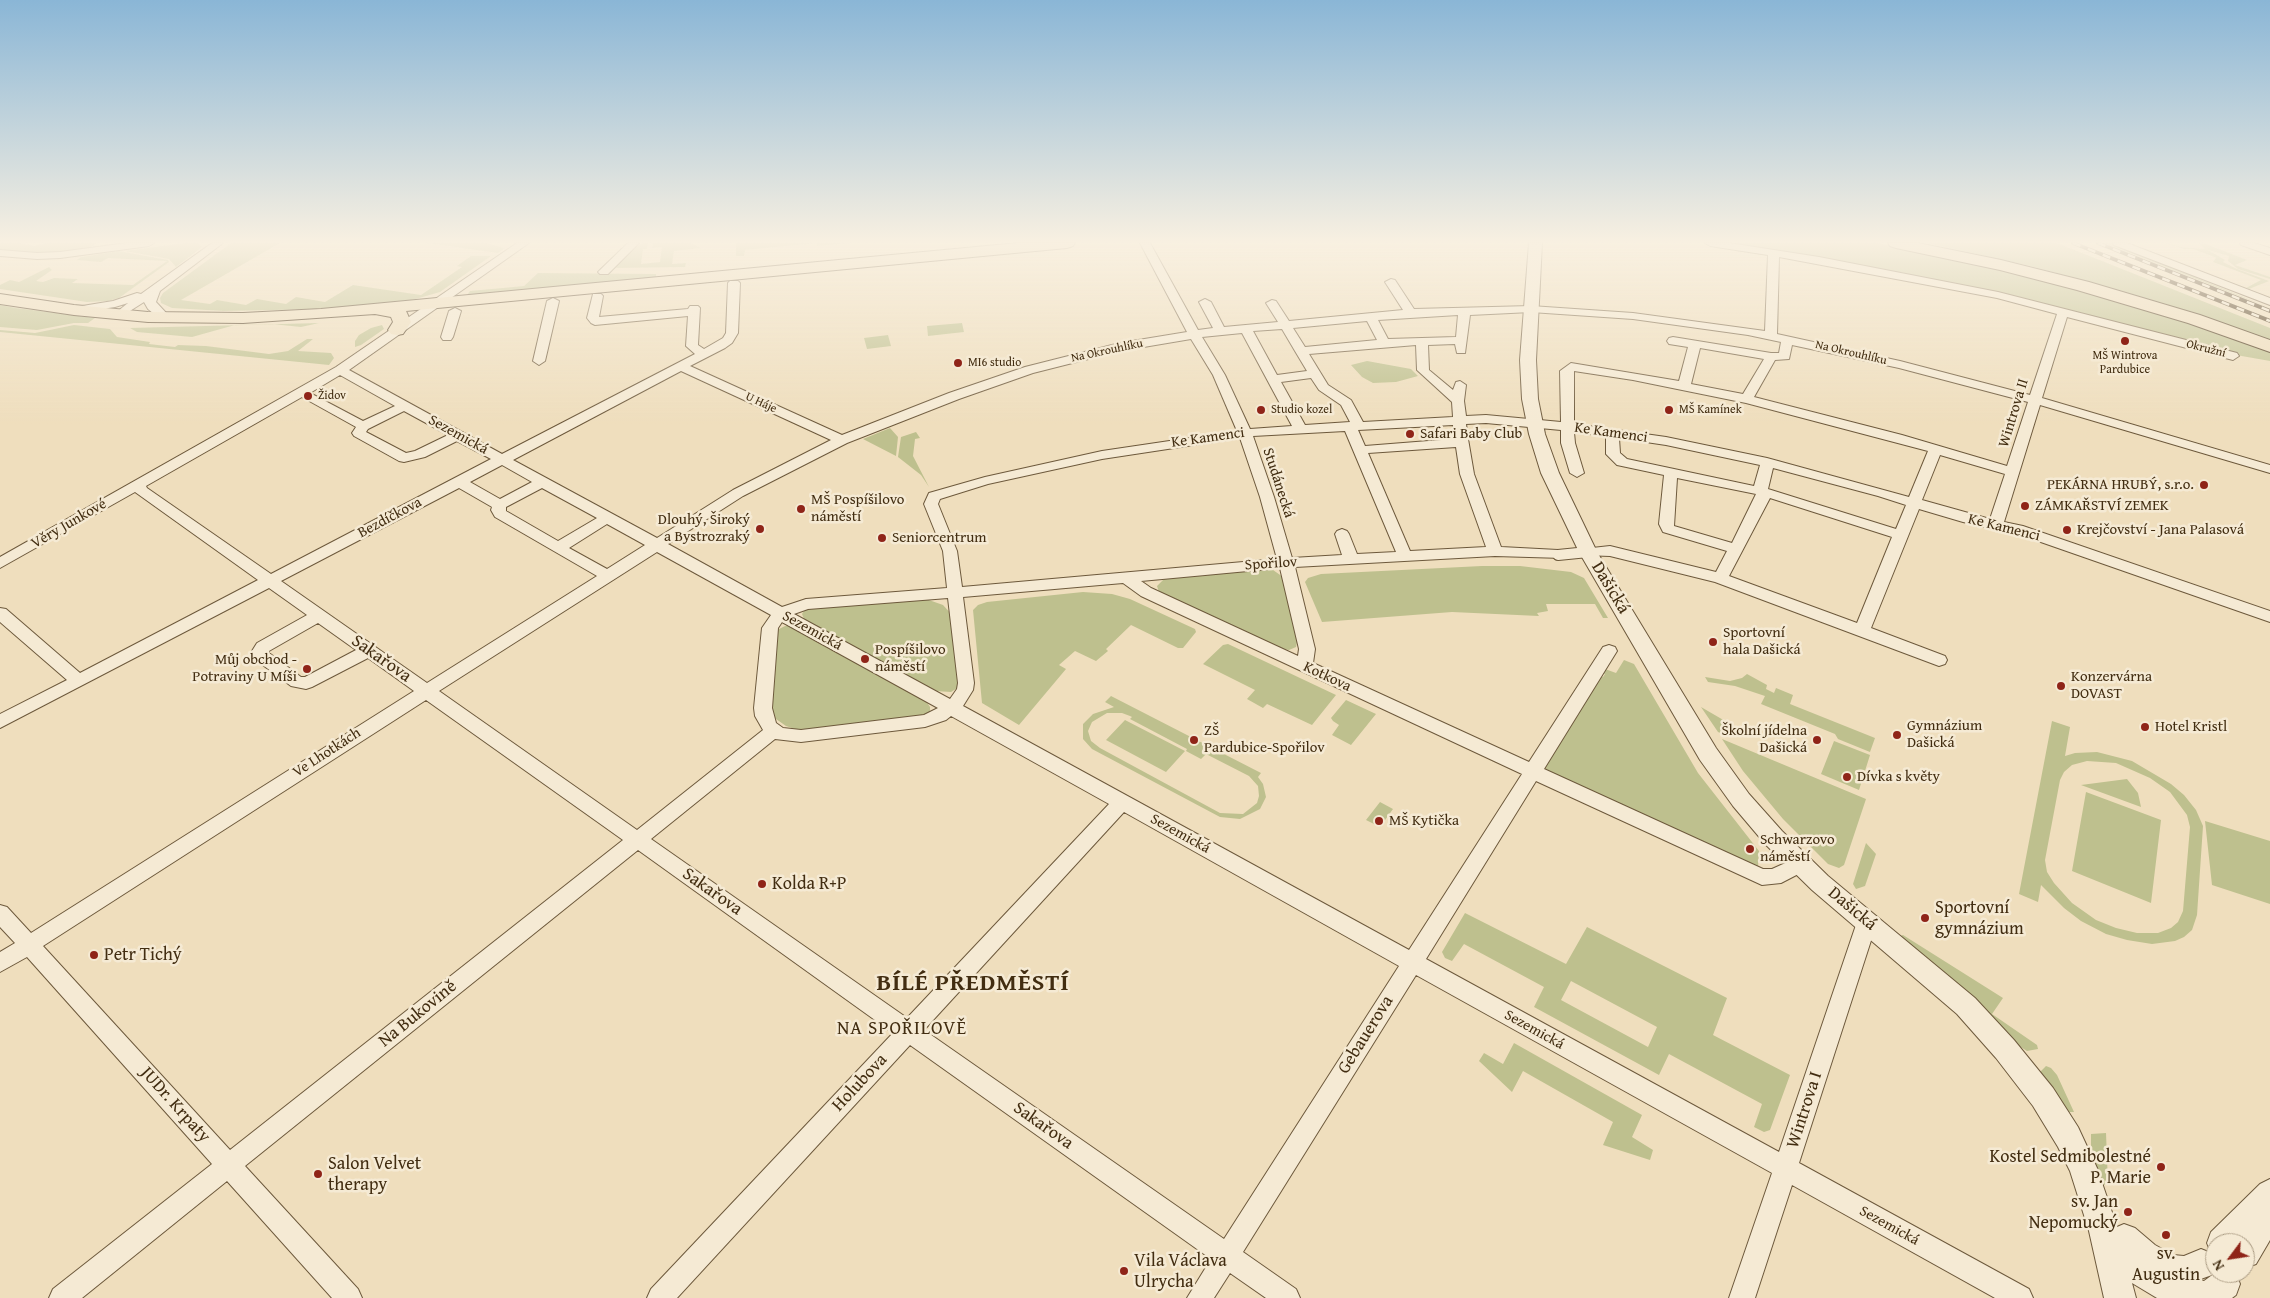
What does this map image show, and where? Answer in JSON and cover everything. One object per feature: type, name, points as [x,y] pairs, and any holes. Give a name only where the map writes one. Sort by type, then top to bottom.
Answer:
[{"type":"main road","points":[[31,304],[119,315],[165,318],[243,318],[449,304]]},
{"type":"main road","points":[[2142,304],[2194,319],[2270,346]]},
{"type":"main road","points":[[372,310],[388,310],[399,314],[402,322],[397,330]]},
{"type":"street","points":[[74,310],[111,304]]},
{"type":"street","points":[[119,315],[134,304]]},
{"type":"street","points":[[151,304],[165,318]]},
{"type":"street","points":[[539,361],[552,304]]},
{"type":"street","points":[[596,304],[593,318],[595,321],[693,310],[692,346],[704,354]]},
{"type":"street","name":"Bezdíčkova","points":[[0,722],[704,354],[730,337],[732,304]]},
{"type":"street","name":"Studánecká","points":[[1178,304],[1223,382],[1267,497],[1286,563],[1307,649],[1304,666]]},
{"type":"street","points":[[1206,304],[1220,331]]},
{"type":"street","points":[[1272,304],[1326,390],[1350,407],[1360,450],[1405,556]]},
{"type":"street","points":[[1404,304],[1410,313]]},
{"type":"street","name":"Dašická","points":[[1531,304],[1528,375],[1535,422],[1543,454],[1558,492],[1588,552],[1718,768],[1756,819],[1800,864],[1952,993],[2005,1049],[2042,1097],[2068,1137],[2083,1168],[2111,1244],[2130,1263],[2172,1294],[2204,1297],[2213,1294],[2223,1285]]},
{"type":"street","points":[[1771,336],[1772,304]]},
{"type":"street","name":"Okružní","points":[[2034,304],[2233,356]]},
{"type":"street","name":"Věry Junkové","points":[[0,563],[139,486],[340,370],[434,305]]},
{"type":"street","name":"Na Okrouhlíku","points":[[654,544],[738,492],[842,440],[962,392],[1029,370],[1120,347],[1194,334],[1284,323],[1410,313],[1531,309],[1633,316],[1714,326],[1771,336],[1936,373],[2270,469]]},
{"type":"street","points":[[447,337],[455,310]]},
{"type":"street","points":[[1301,351],[1422,341],[1462,345],[1464,311]]},
{"type":"street","name":"Wintrova II","points":[[1996,524],[2060,317],[2064,313]]},
{"type":"street","points":[[1370,316],[1384,343]]},
{"type":"street","points":[[1714,326],[1717,347]]},
{"type":"street","points":[[1244,328],[1300,429]]},
{"type":"street","points":[[1673,341],[1771,357],[1785,356],[1787,339]]},
{"type":"street","points":[[1422,341],[1423,370],[1458,401]]},
{"type":"street","points":[[1684,386],[1694,344]]},
{"type":"street","points":[[1747,400],[1771,357]]},
{"type":"street","name":"U Háje","points":[[680,366],[842,440]]},
{"type":"street","points":[[1577,473],[1568,443],[1566,371],[1569,368],[1633,376],[1747,400],[1936,449],[2012,472]]},
{"type":"street","name":"Sezemická","points":[[340,370],[2020,1298]]},
{"type":"street","points":[[1273,379],[1316,374]]},
{"type":"street","points":[[1460,384],[1458,401],[1462,443],[1473,495],[1495,552]]},
{"type":"street","points":[[308,396],[363,426]]},
{"type":"street","points":[[404,406],[363,426],[359,431],[363,436],[404,458],[420,454],[458,436]]},
{"type":"street","name":"Ke Kamenci","points":[[955,593],[949,546],[931,504],[934,496],[1016,473],[1102,455],[1244,433],[1459,420],[1535,422],[1568,426],[1666,441],[1767,462],[1968,519],[1996,524],[2092,554],[2270,617]]},
{"type":"street","points":[[1612,432],[1614,454],[1618,460],[1762,492],[1900,535]]},
{"type":"street","points":[[1360,450],[1462,443]]},
{"type":"street","points":[[1862,630],[1936,449]]},
{"type":"street","points":[[1720,578],[1736,549],[1762,492],[1767,462]]},
{"type":"street","points":[[1671,472],[1666,524],[1668,529],[1683,535],[1736,549]]},
{"type":"street","points":[[459,482],[500,506]]},
{"type":"street","points":[[543,482],[500,506],[498,510],[500,514],[606,575]]},
{"type":"street","name":"Sakařova","points":[[139,486],[141,490],[1287,1298]]},
{"type":"street","points":[[558,548],[608,518]]},
{"type":"street","points":[[1342,534],[1351,559]]},
{"type":"street","name":"Ve Lhotkách","points":[[0,963],[654,544]]},
{"type":"street","name":"Dašická","points":[[1588,552],[1610,551],[1720,578],[1939,660]]},
{"type":"street","name":"Spořilov","points":[[780,613],[796,606],[816,603],[955,593],[1286,563],[1495,552],[1558,555],[1588,552]]},
{"type":"street","name":"Kotkova","points":[[1125,577],[1146,592],[1532,772]]},
{"type":"street","points":[[780,613],[772,622],[769,632],[763,708],[766,722],[774,731],[784,736],[801,736],[925,722],[940,716],[952,708],[962,696],[966,683],[955,593]]},
{"type":"street","points":[[0,613],[79,681]]},
{"type":"street","points":[[319,615],[263,647],[260,651],[262,656],[297,682],[306,683],[318,679],[369,650]]},
{"type":"street","points":[[1609,650],[1532,772],[1756,875],[1774,877],[1800,864]]},
{"type":"street","name":"Na Bukovině","points":[[62,1298],[774,731]]},
{"type":"street","name":"Gebauerova","points":[[1200,1298],[1532,772]]},
{"type":"street","name":"Holubova","points":[[660,1298],[1122,802]]},
{"type":"street","name":"JUDr. Krpaty","points":[[0,913],[349,1298]]},
{"type":"street","name":"Wintrova I","points":[[1742,1298],[1868,922]]},
{"type":"street","points":[[2232,1233],[2270,1194]]},
{"type":"street","points":[[2255,1237],[2270,1213]]},
{"type":"street","points":[[2100,1218],[2129,1244],[2155,1263],[2170,1270],[2194,1269],[2205,1260]]},
{"type":"street","name":"Dašická","points":[[2100,1218],[2120,1298]]},
{"type":"street","points":[[2172,1294],[2205,1260]]},
{"type":"green space","points":[[162,304],[377,304],[324,309],[224,311],[172,308]]},
{"type":"green space","points":[[2037,304],[2130,304],[2270,350],[2270,361],[2236,355],[2217,348],[2208,348]]},
{"type":"green space","points":[[2161,304],[2209,304],[2270,328],[2270,341]]},
{"type":"green space","points":[[0,305],[95,318],[88,323],[74,323],[37,330],[0,327]]},
{"type":"green space","points":[[319,323],[301,327],[274,324]]},
{"type":"green space","points":[[962,323],[964,332],[928,336],[927,326]]},
{"type":"green space","points":[[74,325],[110,329],[117,337],[150,342],[149,344],[175,347],[178,345],[206,346],[269,354],[288,351],[307,339],[313,339],[298,351],[331,353],[334,358],[329,365],[0,332],[0,330],[35,333]]},
{"type":"green space","points":[[234,325],[192,337],[137,332],[130,328]]},
{"type":"green space","points":[[382,325],[384,329],[355,347],[355,341],[359,335],[371,328]]},
{"type":"green space","points":[[888,335],[891,346],[867,349],[864,338]]},
{"type":"green space","points":[[1367,361],[1411,369],[1418,376],[1396,382],[1373,383],[1362,377],[1351,365]]},
{"type":"green space","points":[[890,428],[898,437],[896,456],[863,439]]},
{"type":"green space","points":[[916,432],[920,438],[915,439],[913,456],[929,487],[921,475],[898,457],[901,437]]},
{"type":"green space","points":[[1482,566],[1520,566],[1571,572],[1584,578],[1608,618],[1603,618],[1595,604],[1546,604],[1548,611],[1537,613],[1539,616],[1452,612],[1322,622],[1305,582],[1308,578],[1321,574]]},
{"type":"green space","points":[[1264,568],[1273,570],[1283,577],[1298,638],[1296,647],[1289,650],[1276,648],[1165,596],[1159,592],[1157,586],[1166,577]]},
{"type":"green space","points":[[1083,592],[1112,594],[1130,599],[1195,629],[1196,632],[1183,648],[1178,648],[1131,625],[1106,649],[1108,651],[1096,661],[1075,651],[1059,665],[1066,669],[1019,725],[982,703],[973,610],[978,605],[987,602]]},
{"type":"green space","points":[[926,599],[943,605],[953,616],[959,687],[951,692],[935,691],[804,619],[802,614],[806,608]]},
{"type":"green space","points":[[789,626],[926,701],[930,707],[930,712],[926,716],[798,730],[786,726],[770,712],[777,630]]},
{"type":"green space","points":[[1228,644],[1336,695],[1312,725],[1267,704],[1263,708],[1247,699],[1255,690],[1203,664],[1223,645]]},
{"type":"green space","points":[[1624,660],[1634,664],[1698,773],[1759,851],[1758,867],[1547,771],[1545,768],[1599,676],[1603,677],[1605,674],[1602,673],[1605,669],[1616,673]]},
{"type":"green space","points":[[1747,674],[1767,685],[1766,689],[1774,693],[1776,688],[1793,695],[1790,704],[1875,738],[1870,752],[1838,739],[1835,734],[1761,704],[1765,696],[1735,686],[1708,682],[1705,677],[1730,681],[1742,678]]},
{"type":"green space","points":[[1111,696],[1261,773],[1258,777],[1263,784],[1266,797],[1260,809],[1240,819],[1220,817],[1092,749],[1083,739],[1083,724],[1093,714],[1114,707],[1105,702]],"holes":[[[1107,713],[1122,713],[1187,749],[1186,751],[1201,759],[1206,754],[1249,776],[1258,786],[1259,796],[1257,803],[1243,814],[1220,813],[1100,748],[1091,741],[1088,731],[1092,722]]]},
{"type":"green space","points":[[1346,700],[1376,714],[1351,745],[1332,735],[1339,725],[1331,718]]},
{"type":"green space","points":[[1701,707],[1732,725],[1727,736],[1718,732]]},
{"type":"green space","points":[[1125,720],[1185,751],[1166,772],[1106,740]]},
{"type":"green space","points":[[2052,721],[2070,727],[2065,756],[2075,753],[2097,752],[2132,761],[2171,784],[2184,795],[2196,810],[2203,826],[2197,915],[2192,930],[2184,937],[2175,941],[2152,944],[2106,934],[2081,921],[2064,908],[2041,885],[2038,902],[2019,894]],"holes":[[[2087,761],[2116,763],[2150,778],[2170,792],[2187,815],[2190,827],[2183,911],[2178,922],[2171,928],[2158,933],[2137,933],[2116,928],[2096,920],[2072,903],[2047,872],[2045,860],[2060,780],[2064,772],[2072,765]]]},
{"type":"green space","points":[[1722,739],[1866,799],[1844,865],[1839,868],[1828,864],[1783,819],[1743,771]]},
{"type":"green space","points":[[1834,741],[1870,755],[1859,790],[1821,774]]},
{"type":"green space","points":[[2127,779],[2138,793],[2141,807],[2081,785]]},
{"type":"green space","points":[[2086,792],[2161,820],[2151,903],[2072,871]]},
{"type":"green space","points":[[1380,802],[1393,809],[1380,827],[1366,820]]},
{"type":"green space","points":[[2205,821],[2270,841],[2270,904],[2212,885]]},
{"type":"green space","points":[[1866,843],[1876,854],[1865,886],[1856,889],[1853,884]]},
{"type":"green space","points":[[1465,913],[1566,964],[1587,927],[1727,998],[1713,1035],[1790,1075],[1770,1130],[1764,1132],[1754,1127],[1762,1104],[1669,1054],[1659,1075],[1534,1007],[1544,987],[1464,944],[1452,961],[1445,958],[1442,952]],"holes":[[[1571,981],[1657,1027],[1648,1047],[1561,1000]]]},
{"type":"green space","points":[[1903,935],[2003,998],[1992,1014],[2037,1045],[2038,1049],[2027,1051],[2016,1044],[1935,965],[1900,936]]},
{"type":"green space","points":[[1514,1043],[1642,1115],[1632,1137],[1653,1150],[1650,1160],[1603,1145],[1613,1122],[1523,1071],[1512,1092],[1479,1061],[1484,1053],[1503,1064]]},
{"type":"green space","points":[[2046,1066],[2051,1068],[2057,1075],[2074,1112],[2069,1112],[2040,1072]]},
{"type":"green space","points":[[2106,1133],[2108,1184],[2103,1185],[2091,1152],[2091,1134]]},
{"type":"railway","points":[[2226,304],[2270,321]]},
{"type":"railway","points":[[2251,304],[2270,311]]},
{"type":"place","name":"MŠ Wintrova Pardubice","points":[[2125,341]]},
{"type":"place","name":"MI6 studio","points":[[958,363]]},
{"type":"place","name":"Židov","points":[[308,396]]},
{"type":"place","name":"Studio kozel","points":[[1261,410]]},
{"type":"place","name":"MŠ Kamínek","points":[[1669,410]]},
{"type":"place","name":"Safari Baby Club","points":[[1410,434]]},
{"type":"place","name":"PEKÁRNA HRUBÝ, s.r.o.","points":[[2204,485]]},
{"type":"place","name":"ZÁMKAŘSTVÍ ZEMEK","points":[[2025,506]]},
{"type":"place","name":"MŠ Pospíšilovo náměstí","points":[[801,509]]},
{"type":"place","name":"Dlouhý, Široký a Bystrozraký","points":[[760,529]]},
{"type":"place","name":"Krejčovství - Jana Palasová","points":[[2067,530]]},
{"type":"place","name":"Seniorcentrum","points":[[882,538]]},
{"type":"place","name":"Sportovní hala Dašická","points":[[1713,642]]},
{"type":"place","name":"Pospíšilovo náměstí","points":[[865,659]]},
{"type":"place","name":"Můj obchod - Potraviny U Míši","points":[[307,669]]},
{"type":"place","name":"Konzervárna DOVAST","points":[[2061,686]]},
{"type":"place","name":"Hotel Kristl","points":[[2145,727]]},
{"type":"place","name":"Gymnázium Dašická","points":[[1897,735]]},
{"type":"place","name":"ZŠ Pardubice-Spořilov","points":[[1194,740]]},
{"type":"place","name":"Školní jídelna Dašická","points":[[1817,740]]},
{"type":"place","name":"Dívka s květy","points":[[1847,777]]},
{"type":"place","name":"MŠ Kytička","points":[[1379,821]]},
{"type":"place","name":"Schwarzovo náměstí","points":[[1750,849]]},
{"type":"place","name":"Kolda R+P","points":[[762,884]]},
{"type":"place","name":"Sportovní gymnázium","points":[[1925,918]]},
{"type":"place","name":"Petr Tichý","points":[[94,955]]},
{"type":"place","name":"Kostel Sedmibolestné P. Marie","points":[[2161,1167]]},
{"type":"place","name":"Salon Velvet therapy","points":[[318,1174]]},
{"type":"place","name":"sv. Jan Nepomucký","points":[[2128,1212]]},
{"type":"place","name":"sv. Augustin","points":[[2166,1235]]},
{"type":"place","name":"Vila Václava Ulrycha","points":[[1124,1271]]},
{"type":"district","name":"BÍLÉ PŘEDMĚSTÍ","points":[[973,984]]},
{"type":"district","name":"NA SPOŘILOVĚ","points":[[902,1029]]}]
